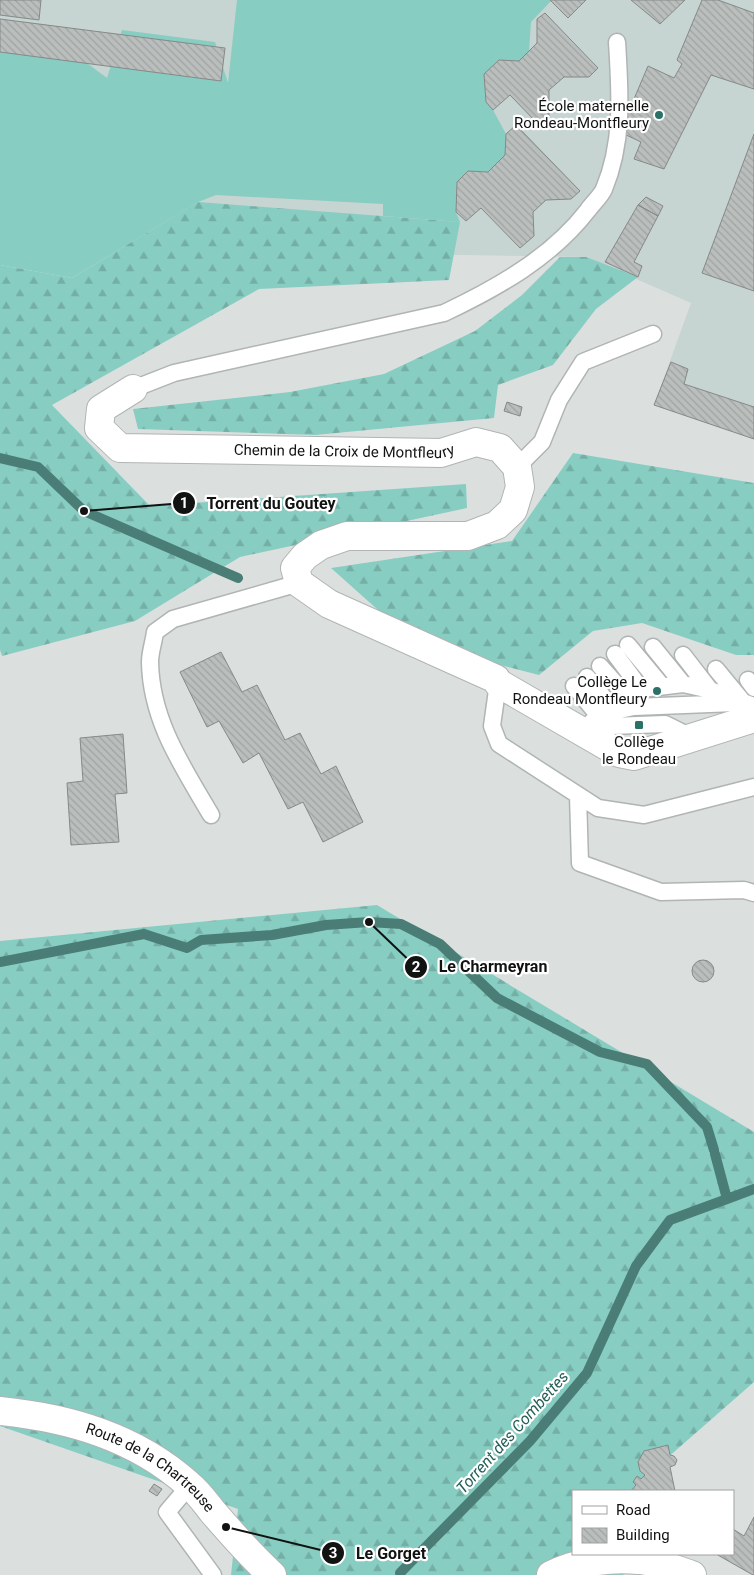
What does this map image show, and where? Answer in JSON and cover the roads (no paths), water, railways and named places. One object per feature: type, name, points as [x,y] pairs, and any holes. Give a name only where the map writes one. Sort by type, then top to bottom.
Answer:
[{"type":"street","name":"Chemin de la Croix de Montfleury","points":[[133,389],[101,409],[99,428],[120,448],[441,453],[476,442],[500,448],[517,468]]},
{"type":"street","points":[[517,468],[520,486],[512,510],[497,525],[468,536],[347,536],[321,545],[305,556],[295,568],[299,583],[329,604],[496,679],[498,683],[595,718],[619,753],[634,756],[693,738],[751,709]]},
{"type":"street","name":"Route de la Chartreuse","points":[[0,1410],[48,1417],[85,1426],[118,1438],[154,1459],[190,1485],[253,1558],[272,1575]]},
{"type":"street","points":[[551,1575],[598,1561],[640,1560],[692,1575]]},
{"type":"lane","name":"Chemin de la Croix de Montfleury","points":[[133,389],[174,373],[444,313],[477,297],[530,265],[573,229],[604,190],[615,153],[621,111],[618,42]]},
{"type":"lane","points":[[517,468],[542,442],[559,400],[583,362],[652,334]]},
{"type":"lane","points":[[211,815],[171,747],[154,699],[150,661],[155,632],[173,619],[299,583]]},
{"type":"lane","points":[[653,647],[683,684]]},
{"type":"lane","points":[[642,689],[622,650],[662,686]]},
{"type":"lane","points":[[683,656],[710,690]]},
{"type":"lane","points":[[600,666],[625,694]]},
{"type":"lane","points":[[716,669],[751,709]]},
{"type":"lane","points":[[588,677],[595,718]]},
{"type":"lane","points":[[498,683],[492,726],[499,744],[598,808],[644,815],[754,787]]},
{"type":"lane","points":[[595,718],[625,694],[642,689],[683,684],[710,690],[751,709]]},
{"type":"lane","points":[[574,686],[595,718]]},
{"type":"lane","points":[[595,718],[634,707],[751,709]]},
{"type":"lane","points":[[578,795],[580,864],[661,892],[744,890],[754,893]]},
{"type":"lane","points":[[190,1485],[167,1512],[213,1575]]},
{"type":"waterway","points":[[0,458],[38,467],[84,511],[238,578]]},
{"type":"waterway","points":[[0,962],[144,934],[187,948],[201,940],[272,935],[326,925],[369,922],[401,924],[440,944],[497,998],[600,1052],[647,1064],[707,1127],[714,1150]]},
{"type":"waterway","points":[[715,1154],[727,1199],[754,1189]]},
{"type":"waterway","name":"Torrent des Combettes","points":[[400,1573],[530,1441],[587,1373],[636,1266],[670,1220],[727,1199]]},
{"type":"place","name":"École maternelle Rondeau-Montfleury","points":[[659,115]]},
{"type":"place","name":"Torrent du Goutey","points":[[84,511]]},
{"type":"place","name":"Collège Le Rondeau Montfleury","points":[[657,691]]},
{"type":"place","name":"Collège le Rondeau","points":[[639,725]]},
{"type":"place","name":"Le Charmeyran","points":[[369,922]]},
{"type":"place","name":"Le Gorget","points":[[226,1527]]}]
